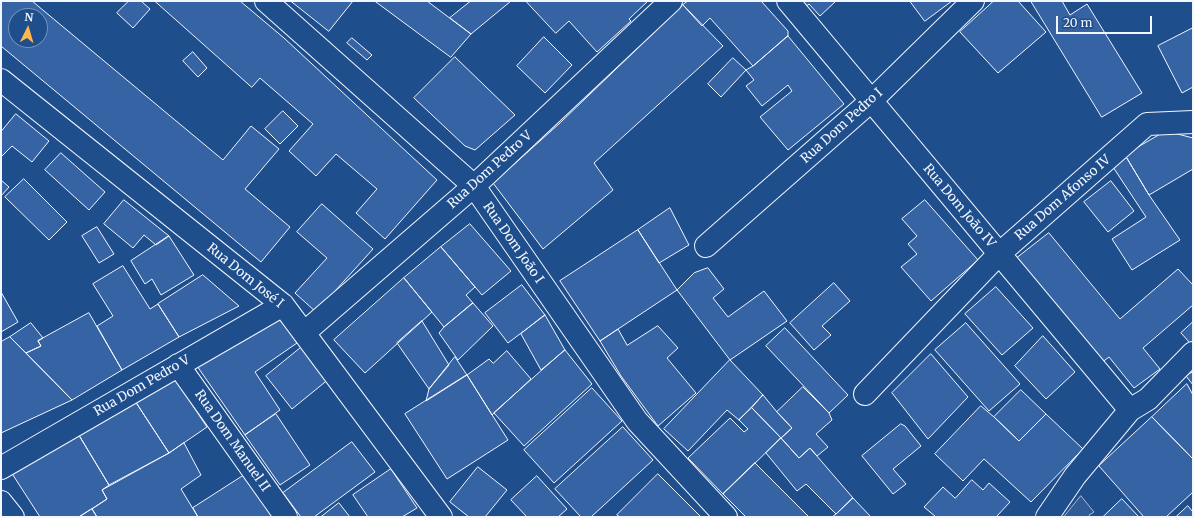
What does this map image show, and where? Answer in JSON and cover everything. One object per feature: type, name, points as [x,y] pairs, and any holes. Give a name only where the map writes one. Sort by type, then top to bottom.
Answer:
[{"type":"street","name":"Rua Dom João I","points":[[266,1],[474,186],[637,421],[726,517]]},
{"type":"street","name":"Rua Dom Pedro V","points":[[304,333],[474,186],[671,1]]},
{"type":"street","name":"Rua Dom João IV","points":[[788,1],[1130,410]]},
{"type":"street","name":"Rua Dom Pedro I","points":[[706,246],[871,101],[972,1]]},
{"type":"street","name":"Rua Dom José I","points":[[1,80],[283,305],[441,517]]},
{"type":"street","name":"Rua Dom Afonso IV","points":[[865,394],[999,254],[1147,124],[1193,122]]},
{"type":"street","name":"Rua Dom Pedro V","points":[[1,468],[283,305]]},
{"type":"street","points":[[1047,517],[1075,476],[1130,410],[1148,399],[1193,353]]},
{"type":"street","name":"Rua Dom Manuel II","points":[[178,365],[286,517]]},
{"type":"street","points":[[1,502],[13,517]]},
{"type":"shaded area","points":[[1081,496],[1094,512],[1089,515],[1090,517],[1064,517]]},
{"type":"building","points":[[1,1],[32,1],[40,8],[8,8],[8,48],[48,48],[48,14],[223,160],[251,126],[279,149],[245,189],[290,227],[261,262],[1,46]]},
{"type":"building","points":[[129,1],[141,1],[150,9],[133,28],[117,13]]},
{"type":"building","points":[[155,1],[240,1],[284,38],[437,180],[385,239],[356,213],[377,189],[336,154],[316,176],[289,151],[313,124],[260,78],[252,87]]},
{"type":"building","points":[[291,1],[353,1],[329,31]]},
{"type":"building","points":[[375,1],[427,1],[471,34],[451,57]]},
{"type":"building","points":[[471,1],[511,1],[471,34],[450,18]]},
{"type":"building","points":[[526,1],[648,1],[629,19],[631,21],[597,52],[569,21],[556,33]]},
{"type":"building","points":[[688,1],[761,1],[788,31],[788,36],[753,66],[710,18],[702,26],[683,5]]},
{"type":"building","points":[[798,1],[836,1],[820,16],[809,4],[804,8]]},
{"type":"building","points":[[910,1],[952,1],[925,21]]},
{"type":"building","points":[[994,1],[1018,1],[1046,32],[998,73],[960,32]]},
{"type":"building","points":[[1031,1],[1062,1],[1070,15],[1087,4],[1142,93],[1102,117]]},
{"type":"building","points":[[683,5],[723,46],[594,163],[613,190],[543,249],[493,183],[560,123]]},
{"type":"building","points":[[1193,28],[1193,87],[1182,93],[1158,46]]},
{"type":"building","points":[[788,36],[844,104],[788,150],[760,117],[792,91],[788,85],[762,106],[746,86],[754,80],[746,70],[753,66]]},
{"type":"building","points":[[544,37],[572,65],[545,93],[517,66]]},
{"type":"building","points":[[352,38],[372,55],[367,60],[347,43]]},
{"type":"building","points":[[193,52],[207,68],[198,77],[183,61]]},
{"type":"building","points":[[455,57],[515,115],[475,150],[465,146],[414,98]]},
{"type":"building","points":[[733,58],[746,70],[721,97],[708,84]]},
{"type":"building","points":[[283,111],[298,126],[280,144],[265,129]]},
{"type":"building","points":[[16,114],[49,141],[32,162],[12,146],[1,157],[1,132]]},
{"type":"building","points":[[1166,131],[1193,138],[1193,169],[1149,195],[1125,155]]},
{"type":"building","points":[[61,153],[105,192],[89,210],[45,170]]},
{"type":"building","points":[[1125,155],[1149,195],[1180,240],[1132,270],[1112,239],[1146,217],[1111,164]]},
{"type":"building","points":[[24,179],[67,222],[49,240],[5,197]]},
{"type":"building","points":[[1,180],[9,187],[1,196]]},
{"type":"building","points":[[1111,181],[1134,211],[1108,232],[1084,202]]},
{"type":"building","points":[[124,200],[169,236],[156,245],[144,235],[133,248],[104,224]]},
{"type":"building","points":[[925,200],[978,260],[931,301],[901,267],[917,254],[908,244],[917,236],[902,219]]},
{"type":"building","points":[[322,204],[373,249],[316,312],[295,293],[327,258],[297,232]]},
{"type":"building","points":[[670,208],[689,245],[659,263],[638,230]]},
{"type":"building","points":[[470,224],[511,271],[482,295],[441,247]]},
{"type":"building","points":[[97,227],[114,254],[99,263],[82,236]]},
{"type":"building","points":[[638,230],[677,290],[600,341],[560,281]]},
{"type":"building","points":[[1049,233],[1120,319],[1178,269],[1193,285],[1193,305],[1143,348],[1160,369],[1134,388],[1109,357],[1101,363],[1017,258]]},
{"type":"building","points":[[169,236],[194,275],[161,295],[152,279],[145,284],[131,261]]},
{"type":"building","points":[[441,247],[475,287],[466,295],[473,303],[444,327],[404,278]]},
{"type":"building","points":[[123,266],[150,309],[158,304],[179,337],[122,370],[97,326],[113,316],[93,284]]},
{"type":"building","points":[[708,268],[724,289],[713,298],[728,317],[764,291],[787,321],[730,360],[677,290],[694,273]]},
{"type":"building","points":[[203,275],[239,306],[179,337],[158,304]]},
{"type":"building","points":[[404,278],[432,312],[365,373],[334,340]]},
{"type":"building","points":[[834,283],[850,301],[822,326],[831,335],[814,350],[790,323]]},
{"type":"building","points":[[522,285],[545,315],[508,343],[485,313]]},
{"type":"building","points":[[996,287],[1033,328],[1002,355],[965,314]]},
{"type":"building","points":[[1,292],[18,322],[1,332]]},
{"type":"building","points":[[473,303],[493,326],[458,360],[439,333]]},
{"type":"building","points":[[276,312],[297,343],[255,372],[280,410],[245,435],[197,366]]},
{"type":"building","points":[[89,313],[122,370],[72,400],[26,353],[41,346],[38,341]]},
{"type":"building","points":[[545,315],[565,350],[541,370],[521,334]]},
{"type":"building","points":[[422,321],[449,365],[429,389],[397,343]]},
{"type":"building","points":[[1193,322],[1193,341],[1190,343],[1181,333]]},
{"type":"building","points":[[31,323],[43,338],[38,341],[41,346],[26,353],[10,337]]},
{"type":"building","points":[[966,323],[1020,384],[989,411],[935,350]]},
{"type":"building","points":[[658,326],[678,348],[667,358],[696,393],[658,426],[621,376],[600,341],[618,329],[627,345]]},
{"type":"building","points":[[785,328],[848,395],[829,413],[766,346]]},
{"type":"building","points":[[1043,336],[1075,372],[1046,399],[1015,366]]},
{"type":"building","points":[[10,337],[72,400],[1,433],[1,342]]},
{"type":"building","points":[[303,346],[330,378],[292,409],[266,376]]},
{"type":"building","points":[[565,350],[592,384],[524,446],[494,413]]},
{"type":"building","points":[[507,351],[531,379],[492,415],[467,375],[489,359],[493,363]]},
{"type":"building","points":[[931,354],[968,397],[928,439],[892,393]]},
{"type":"building","points":[[455,357],[467,375],[426,401],[429,389]]},
{"type":"building","points":[[730,360],[763,395],[739,420],[727,410],[688,451],[664,429]]},
{"type":"building","points":[[1193,372],[1193,385],[1186,376]]},
{"type":"building","points":[[467,375],[508,440],[447,479],[405,414]]},
{"type":"building","points":[[173,376],[207,427],[169,453],[135,401]]},
{"type":"building","points":[[1187,384],[1193,395],[1193,459],[1152,417]]},
{"type":"building","points":[[803,387],[829,413],[832,420],[816,434],[828,447],[817,456],[810,448],[799,458],[781,438],[792,428],[777,412]]},
{"type":"building","points":[[592,388],[622,421],[554,483],[524,450]]},
{"type":"building","points":[[1021,390],[1046,414],[1019,441],[994,417]]},
{"type":"building","points":[[763,395],[792,428],[781,438],[752,408]]},
{"type":"building","points":[[135,401],[169,453],[109,485],[77,432]]},
{"type":"building","points":[[981,406],[1019,441],[1046,414],[1083,449],[1031,502],[984,459],[963,481],[935,454]]},
{"type":"building","points":[[752,408],[781,438],[723,494],[688,458],[730,418],[744,432],[748,429],[739,420]]},
{"type":"building","points":[[276,414],[310,465],[280,485],[245,435]]},
{"type":"building","points":[[1152,417],[1193,459],[1193,492],[1166,517],[1144,517],[1099,466]]},
{"type":"building","points":[[901,424],[905,426],[921,446],[893,469],[906,484],[893,494],[862,456]]},
{"type":"building","points":[[623,427],[653,460],[591,517],[581,517],[555,489]]},
{"type":"building","points":[[77,432],[109,485],[102,490],[107,499],[79,517],[40,517],[11,472]]},
{"type":"building","points":[[781,438],[799,458],[810,448],[853,498],[836,514],[806,484],[797,491],[766,453]]},
{"type":"building","points":[[352,442],[375,472],[314,517],[301,517],[283,493]]},
{"type":"building","points":[[184,443],[201,475],[181,489],[198,517],[97,517],[92,509],[107,499],[102,490],[169,453]]},
{"type":"building","points":[[755,463],[809,517],[746,517],[723,494]]},
{"type":"building","points":[[478,467],[507,490],[485,517],[469,517],[450,502]]},
{"type":"building","points":[[391,469],[417,508],[402,517],[368,517],[353,495]]},
{"type":"building","points":[[246,474],[273,517],[198,517],[193,508]]},
{"type":"building","points":[[658,474],[701,517],[620,517],[617,515]]},
{"type":"building","points":[[537,476],[567,509],[558,517],[527,517],[511,500]]},
{"type":"building","points":[[972,480],[983,490],[989,483],[1010,502],[996,517],[936,517],[924,507],[943,487],[955,498]]},
{"type":"building","points":[[853,498],[871,517],[832,517],[836,514]]},
{"type":"building","points":[[1122,499],[1139,517],[1103,517]]},
{"type":"building","points":[[339,503],[350,517],[321,517]]},
{"type":"building","points":[[1188,506],[1193,512],[1193,517],[1176,517]]},
{"type":"building","points":[[92,509],[97,517],[79,517]]}]
